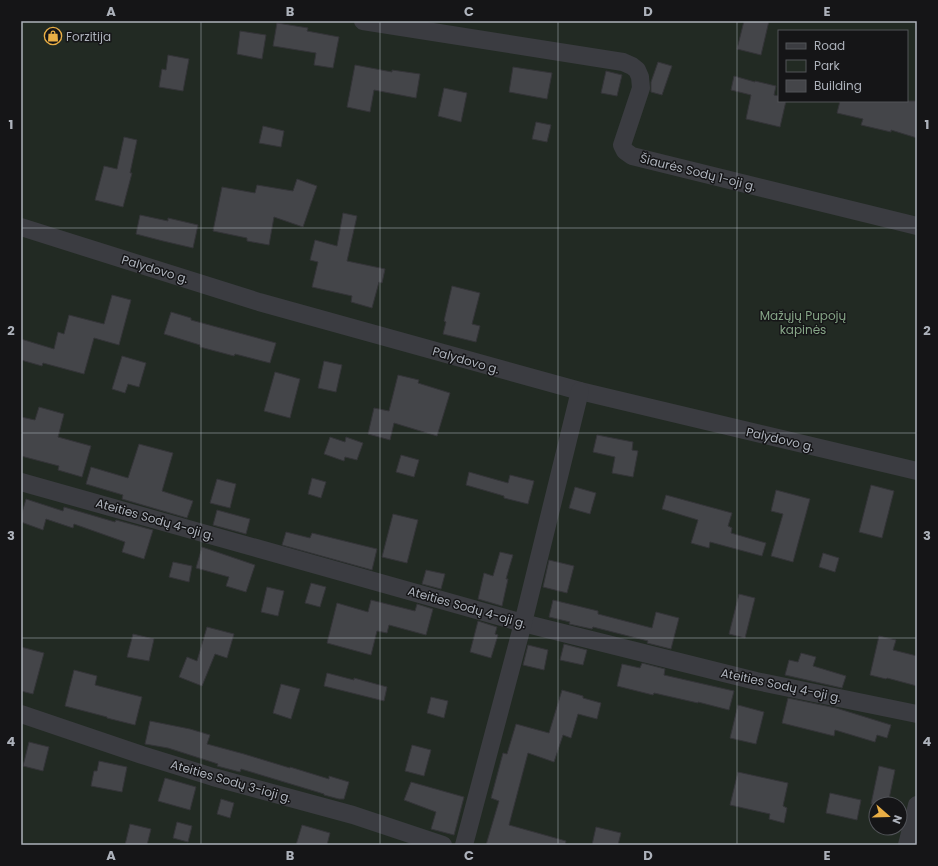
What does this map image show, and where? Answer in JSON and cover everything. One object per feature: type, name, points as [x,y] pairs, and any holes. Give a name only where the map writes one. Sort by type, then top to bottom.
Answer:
[{"type":"street","name":"Šiaurės Sodų 1-oji g.","points":[[363,21],[623,62],[637,70],[640,77],[641,88],[622,145],[625,151],[632,156],[917,226]]},
{"type":"street","name":"Palydovo g.","points":[[21,227],[259,302],[580,391],[917,471]]},
{"type":"street","points":[[464,845],[523,623],[580,391]]},
{"type":"street","name":"Ateities Sodų 4-oji g.","points":[[21,482],[523,623],[756,681],[917,714]]},
{"type":"street","name":"Ateities Sodų 3-ioji g.","points":[[21,714],[213,777],[353,815],[443,845]]},
{"type":"street","points":[[907,845],[917,805]]},
{"type":"green space","name":"Mažųjų Pupojų kapinės","points":[[21,21],[917,21],[917,845],[21,845]]},
{"type":"building","points":[[744,21],[769,21],[761,55],[737,49]]},
{"type":"building","points":[[277,23],[308,28],[307,31],[339,37],[333,68],[314,65],[316,53],[273,46]]},
{"type":"building","points":[[240,31],[266,35],[262,59],[237,54]]},
{"type":"building","points":[[168,55],[189,59],[183,91],[159,87],[162,69],[166,70]]},
{"type":"building","points":[[658,62],[672,66],[662,95],[651,92],[651,82]]},
{"type":"building","points":[[355,65],[392,72],[392,70],[420,74],[416,98],[374,90],[370,112],[347,107]]},
{"type":"building","points":[[513,67],[552,73],[547,99],[509,92]]},
{"type":"building","points":[[606,71],[622,75],[617,96],[601,93]]},
{"type":"building","points":[[734,76],[776,86],[774,95],[778,96],[778,102],[786,102],[780,127],[746,119],[751,95],[731,90]]},
{"type":"building","points":[[444,88],[467,93],[461,122],[438,116]]},
{"type":"building","points":[[917,101],[917,138],[891,130],[891,132],[861,125],[863,119],[837,113],[840,102]]},
{"type":"building","points":[[536,122],[551,125],[547,142],[532,139]]},
{"type":"building","points":[[263,126],[284,131],[281,147],[259,143]]},
{"type":"building","points":[[124,137],[137,140],[130,173],[132,173],[123,207],[95,200],[104,166],[117,169]]},
{"type":"building","points":[[297,179],[317,186],[303,227],[274,217],[269,245],[247,241],[247,238],[213,231],[222,187],[255,193],[257,185],[293,191]]},
{"type":"building","points":[[343,213],[357,216],[347,261],[385,269],[382,283],[379,282],[372,308],[351,302],[352,296],[312,287],[318,262],[310,260],[315,240],[337,246]]},
{"type":"building","points":[[140,215],[168,221],[168,218],[198,225],[193,248],[136,234]]},
{"type":"building","points":[[452,286],[480,293],[472,324],[480,326],[476,342],[443,334],[446,322],[444,321]]},
{"type":"building","points":[[112,295],[131,300],[119,345],[94,338],[84,374],[43,363],[42,366],[21,360],[21,339],[54,349],[58,332],[64,334],[69,315],[104,324]]},
{"type":"building","points":[[171,312],[191,318],[191,320],[276,343],[270,363],[200,347],[200,345],[164,334]]},
{"type":"building","points":[[122,356],[146,363],[139,387],[128,384],[125,393],[112,389]]},
{"type":"building","points":[[324,361],[342,365],[336,392],[318,388]]},
{"type":"building","points":[[275,372],[300,379],[290,418],[264,411]]},
{"type":"building","points":[[398,375],[419,380],[418,383],[450,393],[437,436],[394,423],[390,440],[368,434],[374,408],[389,411]]},
{"type":"building","points":[[39,407],[64,414],[58,437],[91,446],[82,477],[58,470],[59,466],[21,456],[21,417],[35,420]]},
{"type":"building","points":[[597,435],[633,442],[632,450],[638,451],[633,477],[612,473],[615,457],[593,452]]},
{"type":"building","points":[[330,437],[345,442],[346,437],[363,443],[357,460],[345,457],[344,461],[324,454]]},
{"type":"building","points":[[139,444],[173,453],[162,491],[193,501],[187,518],[122,499],[123,495],[86,484],[91,467],[128,478]]},
{"type":"building","points":[[401,455],[419,460],[414,477],[396,472]]},
{"type":"building","points":[[469,472],[508,483],[510,475],[534,481],[528,504],[504,498],[504,496],[466,485]]},
{"type":"building","points":[[312,478],[326,482],[321,498],[308,494]]},
{"type":"building","points":[[217,479],[236,484],[230,508],[210,503]]},
{"type":"building","points":[[871,485],[894,491],[882,538],[859,532]]},
{"type":"building","points":[[575,487],[596,493],[590,514],[569,508]]},
{"type":"building","points":[[776,490],[810,499],[793,562],[771,556],[783,514],[771,511]]},
{"type":"building","points":[[666,495],[732,513],[728,526],[732,528],[731,533],[766,543],[762,556],[710,542],[709,548],[691,543],[698,520],[662,509]]},
{"type":"building","points":[[26,499],[63,511],[64,507],[115,522],[116,520],[153,530],[144,559],[122,552],[125,542],[74,524],[73,528],[46,519],[43,530],[21,522],[21,516]]},
{"type":"building","points":[[217,510],[250,519],[246,534],[213,525]]},
{"type":"building","points":[[393,514],[418,520],[407,563],[382,557]]},
{"type":"building","points":[[286,532],[310,538],[312,533],[377,549],[372,570],[282,545]]},
{"type":"building","points":[[202,547],[255,565],[246,592],[226,586],[229,577],[196,568]]},
{"type":"building","points":[[500,552],[513,555],[506,579],[508,579],[502,606],[478,599],[484,573],[493,576]]},
{"type":"building","points":[[823,553],[839,558],[835,572],[819,567]]},
{"type":"building","points":[[549,560],[574,566],[567,593],[543,587]]},
{"type":"building","points":[[173,562],[192,566],[189,582],[169,577]]},
{"type":"building","points":[[426,570],[445,574],[441,589],[422,584]]},
{"type":"building","points":[[311,583],[326,587],[320,607],[305,603]]},
{"type":"building","points":[[267,587],[284,591],[278,616],[261,612]]},
{"type":"building","points":[[739,594],[755,598],[745,638],[729,634]]},
{"type":"building","points":[[371,600],[415,611],[417,604],[433,609],[426,635],[389,625],[387,633],[377,631],[371,655],[327,643],[337,603],[368,612]]},
{"type":"building","points":[[553,600],[598,611],[598,614],[652,628],[656,612],[679,618],[671,649],[647,643],[648,641],[593,627],[592,629],[569,624],[570,622],[549,617]]},
{"type":"building","points":[[478,621],[497,627],[495,634],[498,635],[491,658],[470,652]]},
{"type":"building","points":[[207,627],[234,634],[227,658],[215,654],[202,686],[179,677],[187,657],[197,661]]},
{"type":"building","points":[[133,634],[154,639],[149,661],[127,657]]},
{"type":"building","points":[[879,636],[896,640],[893,650],[917,656],[917,686],[870,675]]},
{"type":"building","points":[[564,644],[587,650],[583,665],[560,660]]},
{"type":"building","points":[[528,645],[548,650],[544,670],[523,665]]},
{"type":"building","points":[[21,647],[44,653],[33,694],[21,691]]},
{"type":"building","points":[[801,653],[816,657],[813,666],[846,676],[842,688],[785,675],[789,660],[798,662]]},
{"type":"building","points":[[642,663],[665,669],[664,675],[734,691],[729,710],[698,702],[654,693],[653,695],[617,686],[622,664],[640,668]]},
{"type":"building","points":[[74,670],[97,676],[95,685],[142,697],[135,725],[65,706]]},
{"type":"building","points":[[327,673],[354,680],[354,678],[387,687],[384,701],[324,686]]},
{"type":"building","points":[[281,684],[300,689],[291,719],[273,713]]},
{"type":"building","points":[[562,690],[601,703],[597,719],[578,714],[571,738],[563,735],[554,762],[528,753],[509,825],[566,841],[565,845],[486,845],[499,801],[491,798],[503,753],[507,754],[516,724],[549,733]]},
{"type":"building","points":[[431,697],[448,701],[444,718],[427,713]]},
{"type":"building","points":[[788,698],[836,708],[891,725],[887,738],[877,735],[875,742],[835,730],[834,736],[782,723]]},
{"type":"building","points":[[738,705],[764,712],[756,744],[730,738]]},
{"type":"building","points":[[150,721],[190,729],[210,735],[207,744],[329,779],[329,776],[349,782],[344,799],[324,795],[241,769],[240,772],[217,766],[218,764],[168,748],[145,744]]},
{"type":"building","points":[[29,742],[49,747],[43,771],[23,766]]},
{"type":"building","points":[[412,745],[431,750],[424,776],[405,771]]},
{"type":"building","points":[[99,761],[127,767],[122,792],[91,786],[94,771],[97,771]]},
{"type":"building","points":[[879,766],[895,770],[890,796],[873,796]]},
{"type":"building","points":[[738,772],[788,783],[783,806],[787,808],[784,823],[769,819],[770,814],[730,805]]},
{"type":"building","points":[[165,778],[196,787],[190,810],[158,801]]},
{"type":"building","points":[[411,782],[464,797],[454,835],[431,829],[436,812],[404,800]]},
{"type":"building","points":[[830,793],[861,800],[857,820],[826,813]]},
{"type":"building","points":[[221,799],[234,803],[230,818],[217,814]]},
{"type":"building","points":[[177,822],[192,826],[188,842],[173,838]]},
{"type":"building","points":[[130,824],[151,829],[147,845],[125,845]]},
{"type":"building","points":[[302,825],[330,833],[327,845],[296,845]]},
{"type":"building","points":[[596,827],[621,833],[618,845],[592,845]]},
{"type":"place","name":"Forzitija","points":[[53,36]]}]
